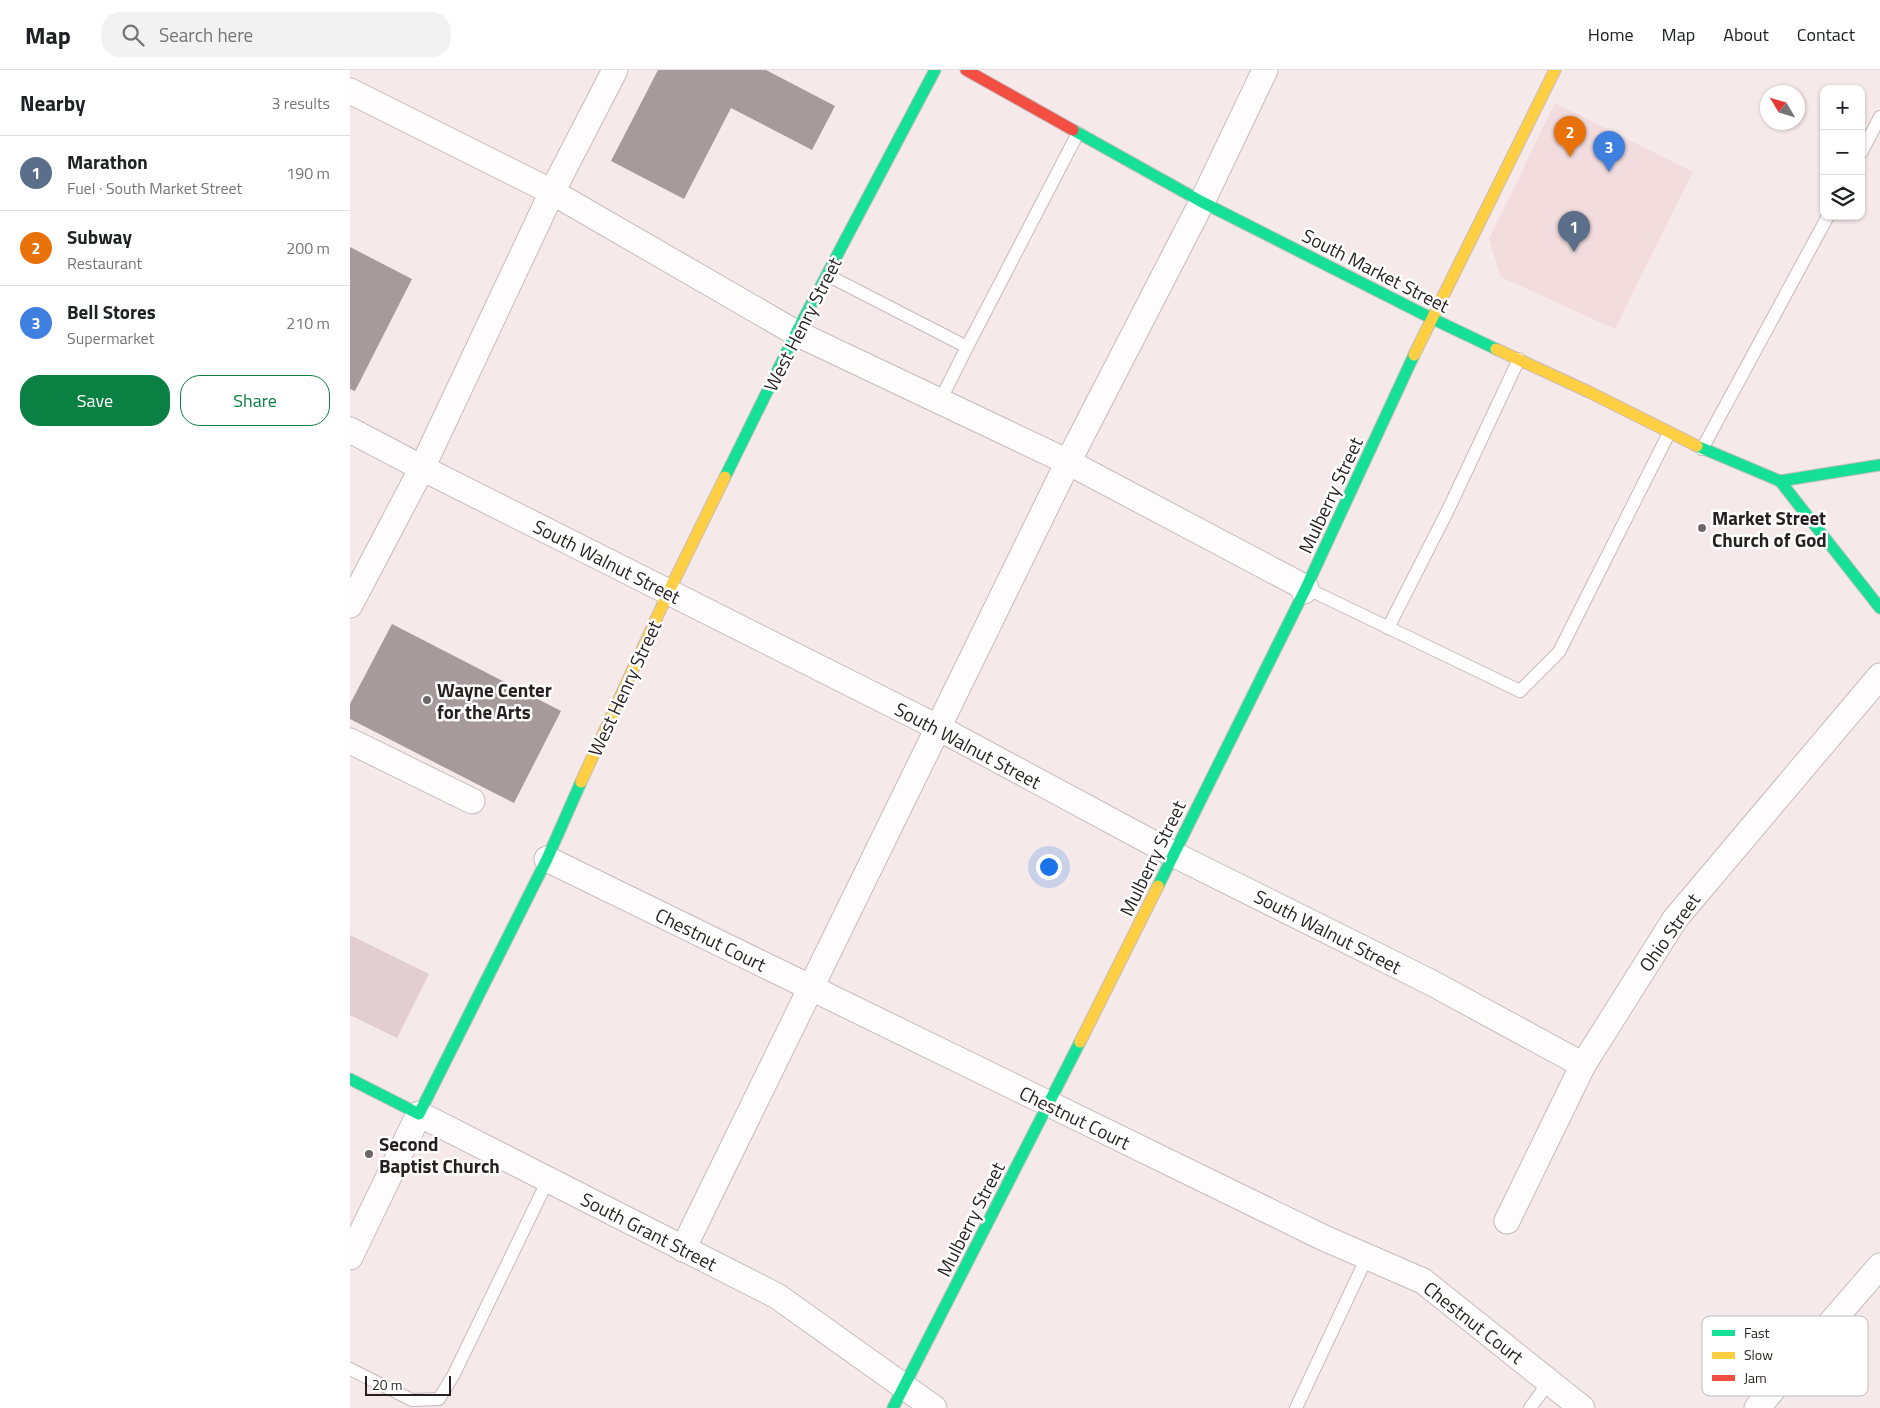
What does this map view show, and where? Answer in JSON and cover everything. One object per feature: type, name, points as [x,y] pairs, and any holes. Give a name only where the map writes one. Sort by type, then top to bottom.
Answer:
[{"type":"street","points":[[350,605],[422,468],[552,192],[615,70]]},
{"type":"street","name":"West Henry Street","points":[[350,1257],[419,1114],[547,860],[558,831],[669,591],[796,333],[935,70]]},
{"type":"street","name":"South Market Street","points":[[966,70],[1202,202],[1431,318],[1702,449],[1780,481]]},
{"type":"street","points":[[683,1249],[937,727],[1068,462],[1202,202],[1265,70]]},
{"type":"street","name":"Mulberry Street","points":[[898,1397],[1049,1104],[1174,854],[1305,589],[1431,318],[1554,70]]},
{"type":"street","points":[[350,91],[552,192],[796,333],[1068,462],[1305,589]]},
{"type":"street","name":"South Walnut Street","points":[[350,430],[937,727],[1174,854],[1432,983],[1583,1065]]},
{"type":"street","points":[[1880,465],[1780,481],[1880,608]]},
{"type":"street","name":"Ohio Street","points":[[1507,1221],[1583,1065],[1675,919],[1880,676]]},
{"type":"street","points":[[350,741],[472,801]]},
{"type":"street","name":"Chestnut Court","points":[[547,860],[1315,1234],[1423,1281],[1582,1408]]},
{"type":"street","name":"South Grant Street","points":[[350,1079],[776,1296],[898,1397],[934,1408]]},
{"type":"street","points":[[1837,1316],[1880,1266]]},
{"type":"street","points":[[1757,1408],[1767,1396]]},
{"type":"lane","points":[[1865,145],[1880,117]]},
{"type":"lane","points":[[940,401],[1078,133]]},
{"type":"lane","points":[[1702,449],[1826,220]]},
{"type":"lane","points":[[827,275],[967,347]]},
{"type":"lane","points":[[1388,628],[1448,510],[1519,359]]},
{"type":"lane","points":[[1305,589],[1520,691],[1559,652],[1669,432]]},
{"type":"lane","points":[[350,1369],[412,1400],[439,1399],[454,1374],[548,1180]]},
{"type":"lane","points":[[1296,1408],[1367,1257]]},
{"type":"lane","points":[[1530,1408],[1550,1382]]},
{"type":"shaded area","points":[[1555,103],[1693,172],[1615,329],[1501,277],[1489,239]]},
{"type":"shaded area","points":[[350,935],[429,974],[397,1038],[350,1015]]},
{"type":"building","points":[[658,70],[766,70],[835,106],[812,150],[731,108],[684,199],[611,161]]},
{"type":"building","points":[[350,247],[412,279],[355,391],[350,389]]},
{"type":"building","name":"Wayne Center for the Arts","points":[[392,624],[561,711],[514,803],[350,719],[350,704]]},
{"type":"traffic: fast","points":[[725,477],[796,333],[935,70]]},
{"type":"traffic: fast","points":[[1073,130],[1202,202],[1496,349]]},
{"type":"traffic: fast","points":[[1158,886],[1306,588],[1414,355]]},
{"type":"traffic: fast","points":[[1697,446],[1780,481],[1880,465]]},
{"type":"traffic: fast","points":[[1780,481],[1880,608]]},
{"type":"traffic: fast","points":[[350,1079],[419,1114],[547,859],[581,782]]},
{"type":"traffic: fast","points":[[893,1408],[1080,1042]]},
{"type":"traffic: slow","points":[[1414,355],[1555,70]]},
{"type":"traffic: slow","points":[[1496,349],[1589,392],[1697,446]]},
{"type":"traffic: slow","points":[[581,782],[669,591],[725,477]]},
{"type":"traffic: slow","points":[[1080,1042],[1158,886]]},
{"type":"traffic: jam","points":[[966,70],[1073,130]]},
{"type":"place","name":"Subway","points":[[1570,157]]},
{"type":"place","name":"Bell Stores","points":[[1609,172]]},
{"type":"place","name":"Marathon","points":[[1574,252]]},
{"type":"place","name":"Market Street Church of God","points":[[1702,528]]},
{"type":"place","name":"Wayne Center for the Arts","points":[[427,700]]},
{"type":"place","name":"Second Baptist Church","points":[[369,1154]]}]
